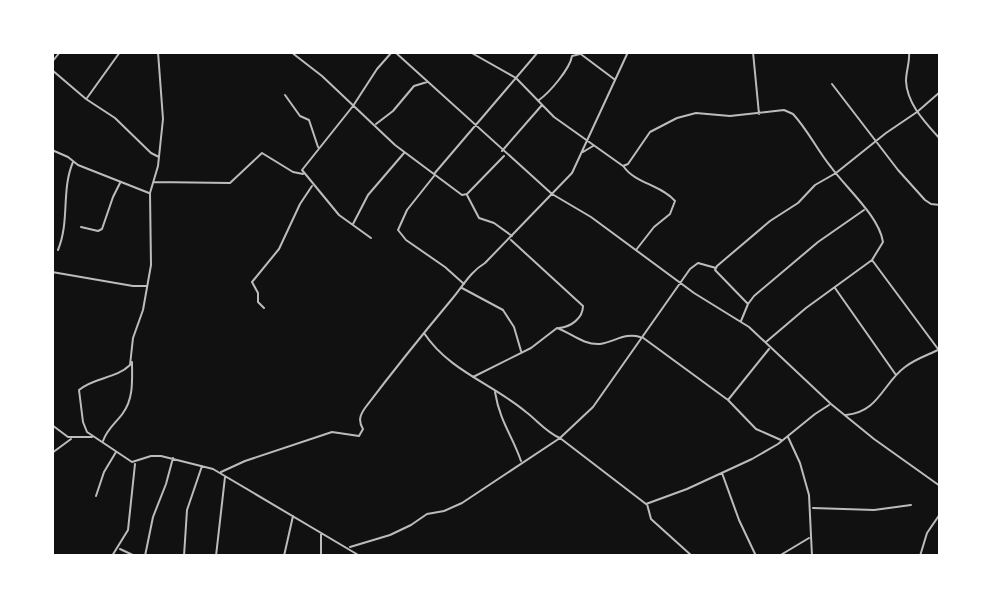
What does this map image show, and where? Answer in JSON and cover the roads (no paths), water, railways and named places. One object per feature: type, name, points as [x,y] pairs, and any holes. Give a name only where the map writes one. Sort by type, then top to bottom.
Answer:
[{"type":"street","points":[[52,62],[60,52]]},
{"type":"street","points":[[86,99],[120,52]]},
{"type":"street","points":[[103,441],[106,432],[123,414],[131,398],[133,338],[141,318],[148,286],[152,239],[150,193],[159,157],[163,119],[158,52]]},
{"type":"street","points":[[291,52],[322,76],[405,152],[462,195],[467,194],[505,155]]},
{"type":"street","points":[[470,52],[516,78],[542,106],[623,166],[631,175],[660,189],[676,201],[670,214],[654,227],[636,250]]},
{"type":"street","points":[[464,284],[406,240],[398,230],[407,210],[434,175],[538,52]]},
{"type":"street","points":[[219,472],[332,432],[359,436],[363,429],[359,424],[362,413],[473,271],[485,264],[572,173],[628,52]]},
{"type":"street","points":[[752,52],[759,115]]},
{"type":"street","points":[[909,52],[906,82],[917,112],[940,139]]},
{"type":"street","points":[[371,238],[339,215],[304,174],[303,167],[353,106],[364,86],[394,53],[505,155],[552,194],[591,217],[680,282],[741,321],[831,404],[874,439],[940,486]]},
{"type":"street","points":[[538,101],[558,82],[572,56],[579,53],[615,80]]},
{"type":"street","points":[[52,70],[86,99],[115,118],[159,157]]},
{"type":"street","points":[[374,125],[393,111],[414,86],[428,82]]},
{"type":"street","points":[[832,84],[925,200],[940,205]]},
{"type":"street","points":[[716,268],[770,222],[798,203],[815,185],[836,173],[940,92]]},
{"type":"street","points":[[285,95],[297,112],[309,120],[318,148]]},
{"type":"street","points":[[502,151],[542,106]]},
{"type":"street","points":[[623,166],[650,132],[677,118],[702,113],[759,115],[784,110],[793,114],[865,209],[882,235],[883,242],[872,260],[765,342]]},
{"type":"street","points":[[582,152],[594,146]]},
{"type":"street","points":[[52,150],[150,193]]},
{"type":"street","points":[[353,224],[368,195],[405,152]]},
{"type":"street","points":[[154,182],[230,183],[262,153],[293,172],[304,174]]},
{"type":"street","points":[[58,250],[64,231],[66,194],[74,161]]},
{"type":"street","points":[[81,227],[98,231],[102,229],[121,182]]},
{"type":"street","points":[[264,308],[258,302],[258,293],[252,282],[279,249],[300,204],[313,185]]},
{"type":"street","points":[[467,194],[479,218],[494,223],[583,306],[582,313],[570,326],[558,328],[537,345],[472,377]]},
{"type":"street","points":[[741,321],[748,304],[818,242],[865,209]]},
{"type":"street","points":[[845,415],[859,412],[878,399],[896,375],[913,362],[939,349],[872,260]]},
{"type":"street","points":[[349,548],[403,530],[427,514],[454,508],[560,438],[593,407],[640,337],[696,264],[716,268],[720,276],[748,304]]},
{"type":"street","points":[[52,272],[118,284],[148,286]]},
{"type":"street","points":[[835,287],[896,375]]},
{"type":"street","points":[[461,288],[503,310],[514,327],[522,352]]},
{"type":"street","points":[[558,328],[574,338],[591,343],[602,344],[628,335],[640,337],[728,400],[756,429],[782,440]]},
{"type":"street","points":[[424,332],[441,354],[526,412],[546,430],[646,503],[687,489],[752,458],[788,436],[814,414],[831,404]]},
{"type":"street","points":[[728,400],[771,348]]},
{"type":"street","points":[[92,437],[83,422],[79,390],[87,384],[121,373],[132,361]]},
{"type":"street","points":[[494,391],[500,418],[522,463]]},
{"type":"street","points":[[52,425],[71,438],[92,437],[103,441],[135,463]]},
{"type":"street","points":[[788,436],[805,477],[812,508],[812,555]]},
{"type":"street","points":[[52,453],[71,438]]},
{"type":"street","points":[[96,496],[104,472],[117,451]]},
{"type":"street","points":[[135,463],[155,455],[202,465],[219,472],[359,555]]},
{"type":"street","points":[[145,555],[153,517],[174,457]]},
{"type":"street","points":[[112,555],[128,530],[135,463]]},
{"type":"street","points":[[184,555],[187,510],[202,465]]},
{"type":"street","points":[[722,472],[739,520],[756,555]]},
{"type":"street","points":[[933,480],[940,475]]},
{"type":"street","points":[[216,555],[225,476]]},
{"type":"street","points":[[646,503],[651,519],[692,555]]},
{"type":"street","points":[[812,508],[874,510],[911,505]]},
{"type":"street","points":[[920,555],[927,533],[940,514]]},
{"type":"street","points":[[284,555],[293,515]]},
{"type":"street","points":[[321,533],[321,555]]},
{"type":"street","points":[[779,555],[811,537]]},
{"type":"street","points":[[118,548],[135,555]]}]
